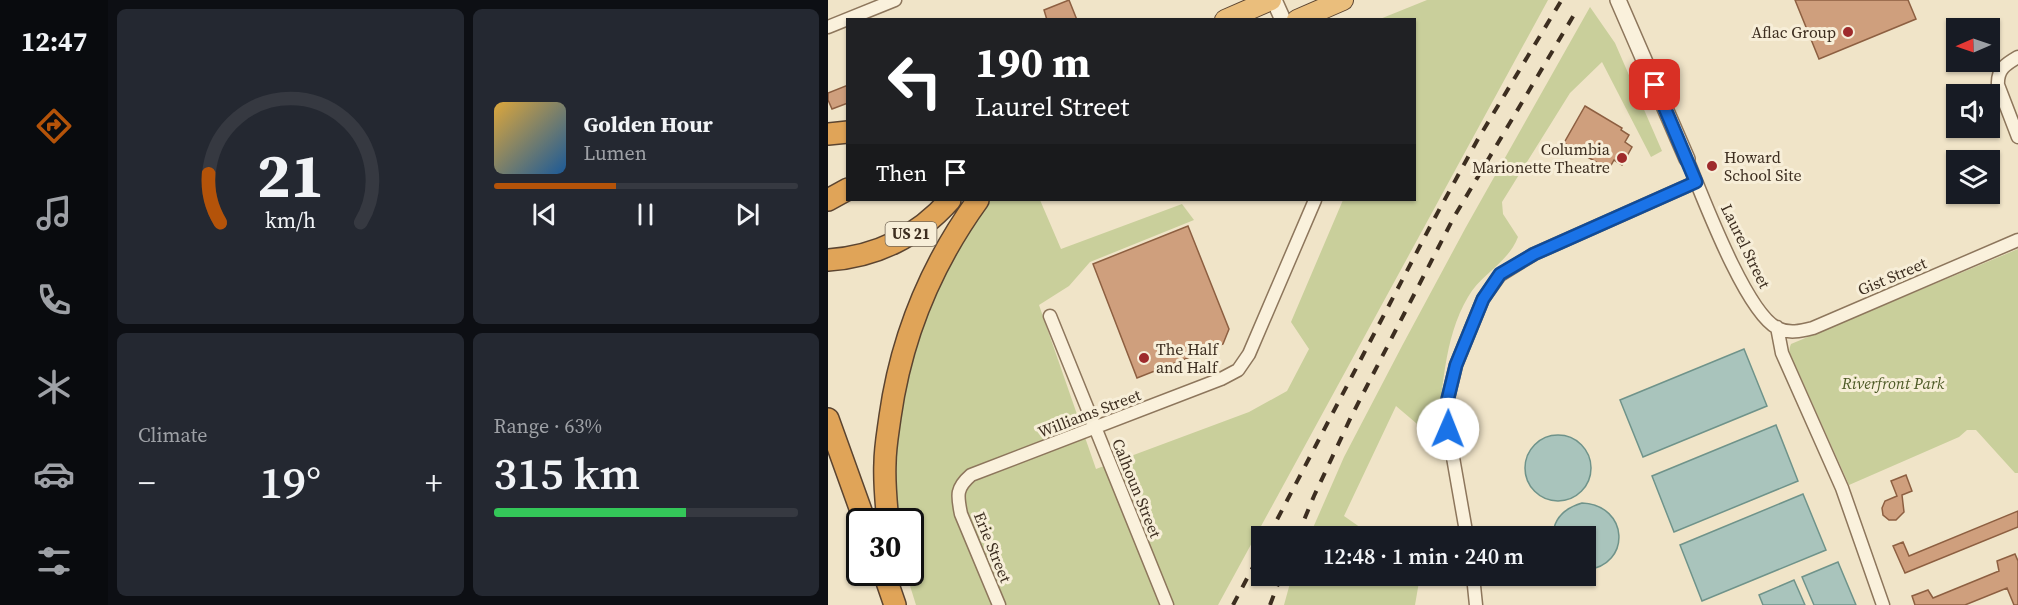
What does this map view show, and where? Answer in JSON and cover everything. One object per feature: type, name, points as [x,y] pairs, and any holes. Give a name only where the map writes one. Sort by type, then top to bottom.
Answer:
[{"type":"highway","points":[[1230,18],[1273,0]]},
{"type":"highway","points":[[1302,18],[1343,0]]},
{"type":"highway","points":[[828,134],[846,132]]},
{"type":"highway","points":[[828,200],[846,190]]},
{"type":"highway","name":"US 21","points":[[828,260],[881,250],[915,231],[949,201]]},
{"type":"highway","points":[[887,508],[884,460],[893,392],[900,364],[914,320],[932,277],[956,232],[977,201]]},
{"type":"highway","points":[[828,419],[860,508]]},
{"type":"highway","points":[[888,586],[895,605]]},
{"type":"highway","points":[[902,586],[907,605]]},
{"type":"street","points":[[851,18],[896,0]]},
{"type":"street","points":[[1273,0],[1282,18]]},
{"type":"street","name":"Laurel Street","points":[[1618,0],[1725,247],[1749,296],[1760,312],[1777,327]]},
{"type":"street","points":[[828,27],[846,20]]},
{"type":"street","points":[[2018,57],[2000,70],[1998,77],[1998,85],[2018,137]]},
{"type":"street","points":[[1465,526],[1448,429],[1448,398],[1456,365],[1483,299],[1500,274],[1534,254],[1696,182]]},
{"type":"street","name":"Williams Street","points":[[958,501],[959,489],[971,475],[1095,429],[1221,379],[1238,370],[1249,354],[1315,201]]},
{"type":"street","name":"Gist Street","points":[[1777,327],[1790,332],[1813,328],[2018,240]]},
{"type":"street","name":"Calhoun Street","points":[[1050,316],[1167,605]]},
{"type":"street","points":[[1777,327],[1782,353],[1842,488],[1883,605]]},
{"type":"street","name":"Erie Street","points":[[958,501],[961,514],[999,605]]},
{"type":"street","points":[[1474,586],[1476,605]]},
{"type":"green space","points":[[1427,0],[1548,0],[1261,526],[1251,526],[1251,544],[1218,605],[916,605],[910,586],[924,586],[924,508],[896,508],[894,467],[900,411],[912,357],[930,305],[957,246],[987,201],[1040,201],[1061,249],[1182,204],[1194,220],[1090,262],[1069,286],[1039,305],[1096,469],[1249,412],[1287,391],[1309,349],[1291,322],[1343,201],[1416,201],[1416,18],[1382,18]]},
{"type":"green space","points":[[1590,7],[1615,43],[1662,151],[1651,157],[1602,62],[1570,93],[1502,202],[1503,214],[1518,237],[1508,254],[1473,289],[1453,330],[1445,367],[1436,440],[1396,406],[1344,516],[1358,526],[1314,526],[1344,457],[1466,227]]},
{"type":"green space","name":"Riverfront Park","points":[[2018,249],[2018,473],[2015,473],[1976,430],[1967,430],[1959,437],[1849,485],[1791,359],[1789,350],[1791,344]]},
{"type":"green space","points":[[1289,586],[1418,586],[1415,605],[1284,605]]},
{"type":"water","points":[[1744,349],[1767,406],[1643,457],[1620,400]]},
{"type":"water","points":[[1776,425],[1798,481],[1674,532],[1652,476]]},
{"type":"water","points":[[1551,435],[1565,435],[1577,440],[1586,449],[1591,468],[1589,481],[1582,492],[1565,501],[1551,501],[1539,496],[1530,487],[1525,475],[1525,461],[1530,449],[1539,440]]},
{"type":"water","points":[[1803,494],[1826,550],[1702,601],[1680,545]]},
{"type":"water","points":[[1582,503],[1598,506],[1609,514],[1616,524],[1619,535],[1617,547],[1611,558],[1601,566],[1596,567],[1596,526],[1555,526],[1561,515]]},
{"type":"water","points":[[1838,562],[1856,605],[1814,605],[1802,577]]},
{"type":"water","points":[[1794,580],[1805,605],[1763,605],[1759,595]]},
{"type":"building","points":[[1069,0],[1076,18],[1046,18],[1044,10]]},
{"type":"building","name":"Aflac Group","points":[[1795,0],[1908,0],[1916,19],[1819,59]]},
{"type":"building","points":[[846,86],[846,104],[832,109],[828,93]]},
{"type":"building","points":[[1585,106],[1622,128],[1621,130],[1629,135],[1625,142],[1632,147],[1622,165],[1614,160],[1610,167],[1603,163],[1601,165],[1564,143]]},
{"type":"building","points":[[1188,226],[1229,329],[1223,344],[1137,378],[1093,264]]},
{"type":"building","points":[[1906,475],[1912,491],[1902,495],[1904,512],[1896,520],[1889,520],[1883,515],[1882,508],[1885,501],[1897,496],[1891,481]]},
{"type":"building","points":[[2018,511],[2018,527],[1905,573],[1893,546],[1903,542],[1909,556]]},
{"type":"building","points":[[2015,554],[2018,561],[2018,605],[2014,605],[2007,588],[1965,605],[1915,605],[1912,596],[1928,590],[1933,598],[1999,571],[1997,561]]},
{"type":"railway","points":[[1274,526],[1433,221],[1478,139],[1561,1]]},
{"type":"railway","points":[[1302,526],[1351,417],[1454,217],[1578,8]]},
{"type":"railway","points":[[1233,605],[1251,571]]},
{"type":"railway","points":[[1270,605],[1277,586]]},
{"type":"place","name":"Aflac Group","points":[[1848,32]]},
{"type":"place","name":"Columbia Marionette Theatre","points":[[1622,158]]},
{"type":"place","name":"Howard School Site","points":[[1712,166]]},
{"type":"place","name":"The Half and Half","points":[[1144,358]]},
{"type":"route","points":[[1448,429],[1448,398],[1456,365],[1483,299],[1500,274],[1534,254],[1696,182],[1655,85]]}]
